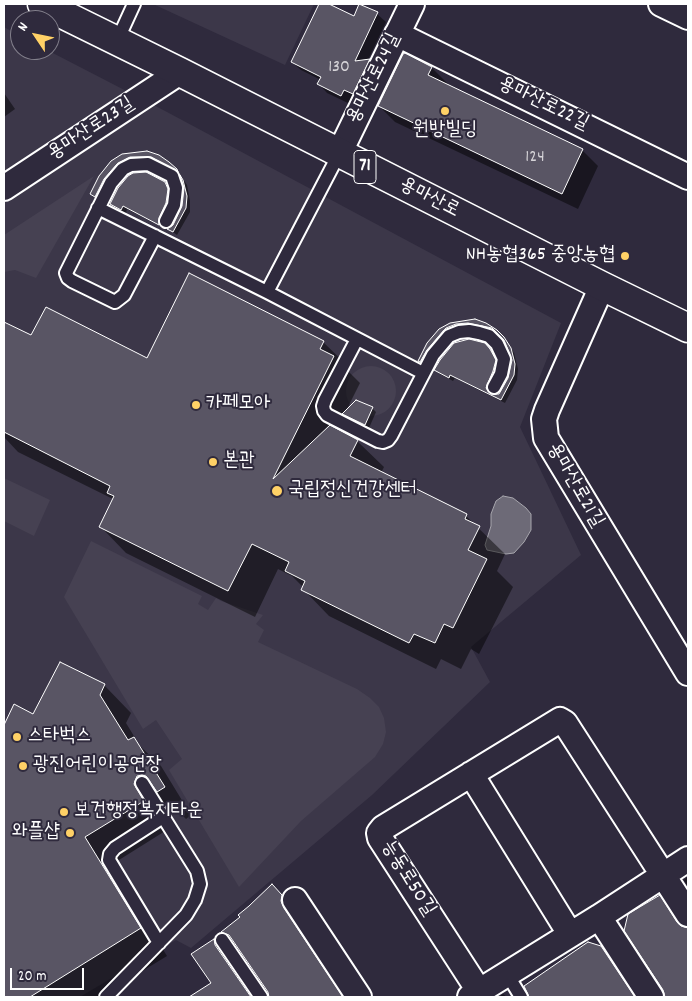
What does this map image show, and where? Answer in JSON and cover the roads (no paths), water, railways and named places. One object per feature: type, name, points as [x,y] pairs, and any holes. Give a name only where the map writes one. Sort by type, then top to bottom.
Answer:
[{"type":"main road","name":"용마산로","points":[[42,4],[688,328]]},
{"type":"street","name":"용마산로24길","points":[[339,154],[412,4]]},
{"type":"street","points":[[661,4],[688,17]]},
{"type":"street","name":"용마산로22길","points":[[397,34],[688,177]]},
{"type":"street","name":"용마산로23길","points":[[4,188],[180,72]]},
{"type":"street","name":"용마산로21길","points":[[602,286],[547,410],[544,419],[546,438],[688,673]]},
{"type":"street","name":"능동로50길","points":[[688,859],[664,875],[599,917],[474,994],[379,835],[383,828],[556,721],[562,720],[664,875],[688,914]]},
{"type":"street","points":[[471,774],[570,934]]},
{"type":"street","points":[[295,900],[359,997]]},
{"type":"street","points":[[599,917],[651,997]]},
{"type":"lane","points":[[117,41],[134,4]]},
{"type":"lane","points":[[267,292],[339,154]]},
{"type":"lane","points":[[155,236],[124,295],[115,302],[68,278],[66,273],[98,208],[111,183],[123,169],[131,165],[148,164],[172,176],[176,188],[174,206],[166,221]]},
{"type":"lane","points":[[98,208],[424,373]]},
{"type":"lane","points":[[357,339],[323,406],[324,411],[328,415],[378,441],[384,442],[388,440],[438,347],[449,336],[469,331],[489,336],[502,352],[504,359],[494,387]]},
{"type":"lane","points":[[106,997],[186,915],[195,900],[200,884],[197,871],[142,782]]},
{"type":"lane","points":[[159,943],[109,860],[110,854],[115,848],[164,817]]},
{"type":"lane","points":[[222,940],[261,997]]},
{"type":"lane","points":[[506,974],[521,997]]},
{"type":"place","name":"원방빌딩","points":[[445,111]]},
{"type":"place","name":"NH농협365 중앙농협","points":[[625,256]]},
{"type":"place","name":"카페모아","points":[[196,405]]},
{"type":"place","name":"본관","points":[[213,462]]},
{"type":"place","name":"국립정신건강센터","points":[[277,491]]},
{"type":"place","name":"스타벅스","points":[[17,737]]},
{"type":"place","name":"광진어린이공연장","points":[[23,766]]},
{"type":"place","name":"보건행정복지타운","points":[[64,812]]},
{"type":"place","name":"와플샵","points":[[70,833]]}]
